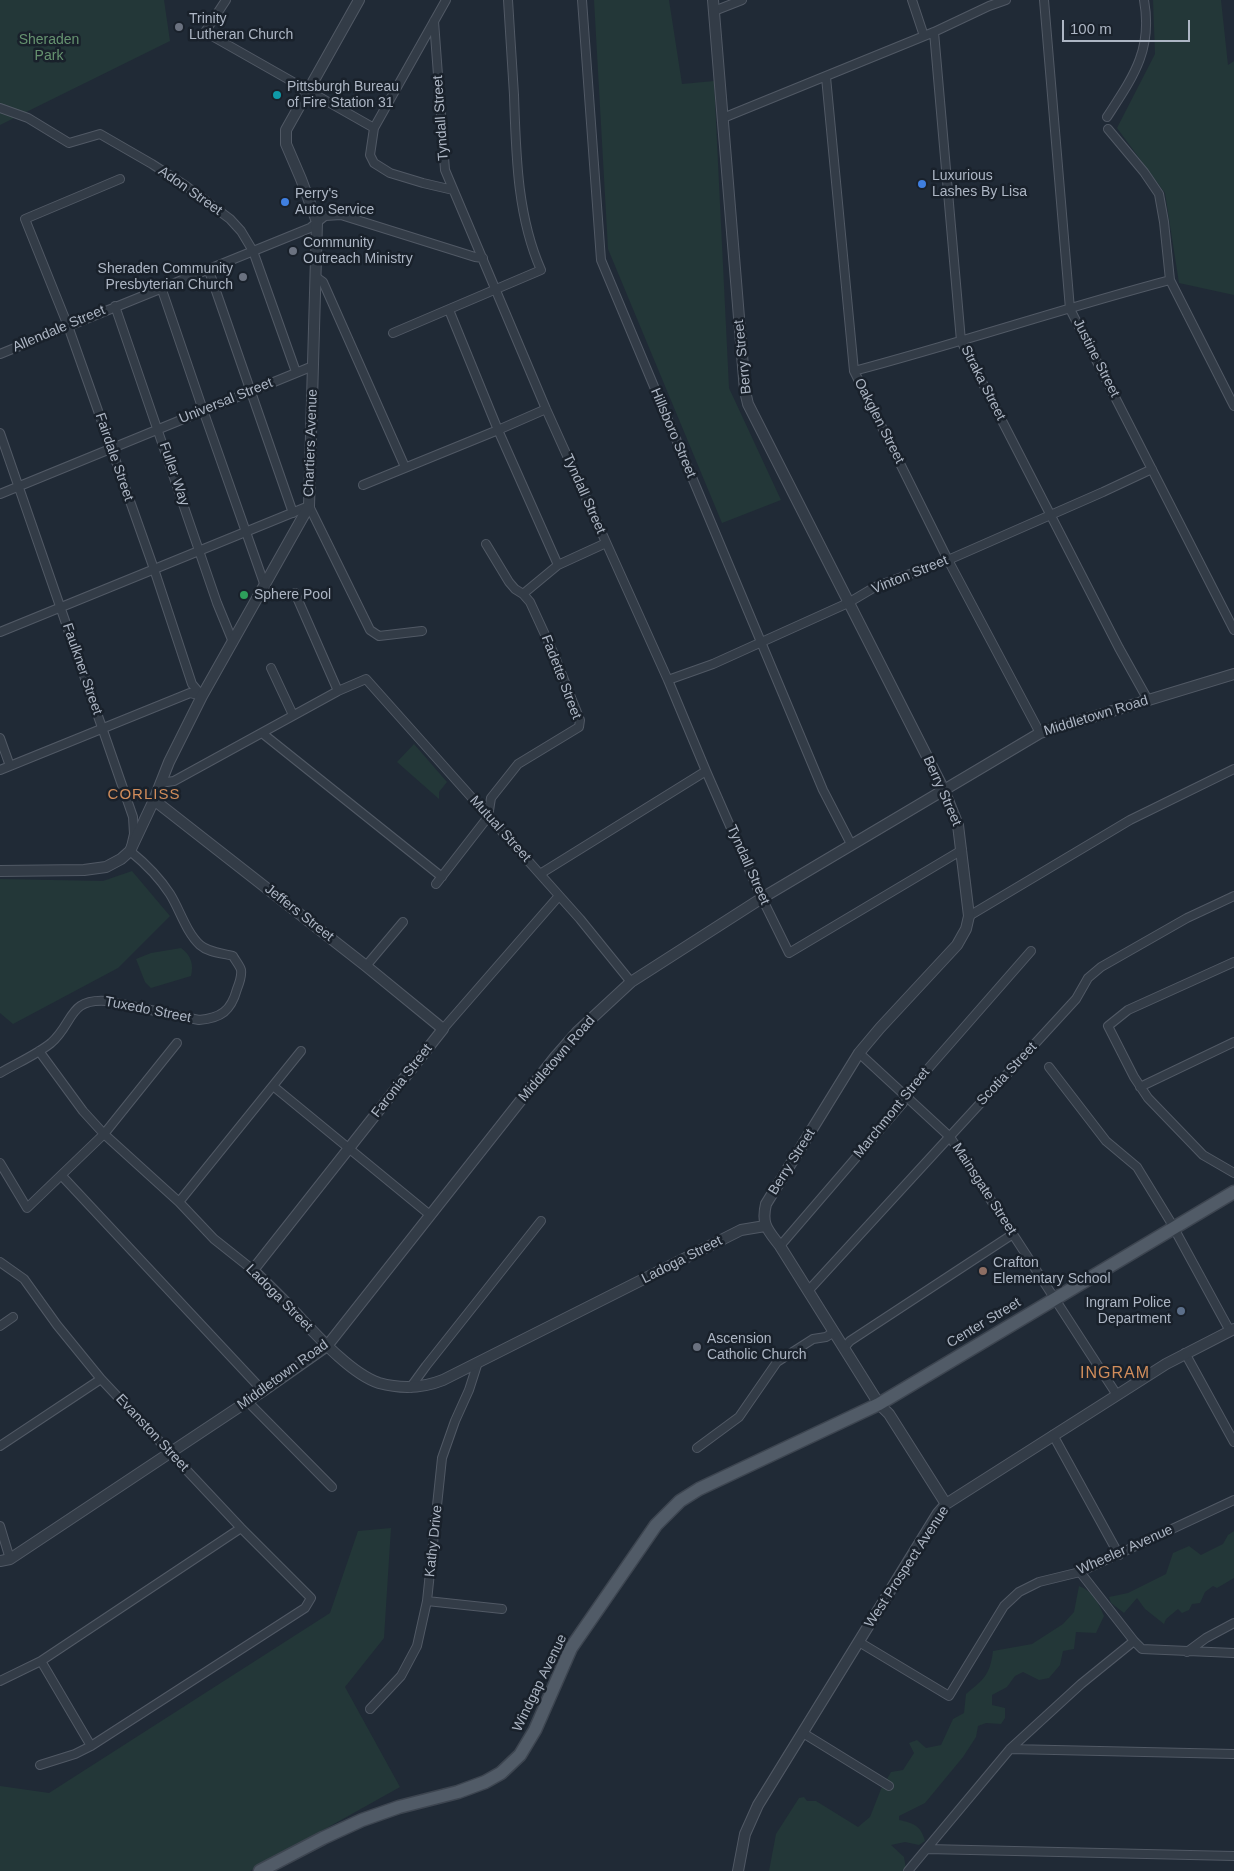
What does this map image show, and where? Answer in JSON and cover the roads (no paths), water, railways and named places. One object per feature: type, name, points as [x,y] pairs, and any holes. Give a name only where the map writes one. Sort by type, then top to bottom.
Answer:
[{"type":"main road","name":"Center Street","points":[[879,1404],[1234,1192]]},
{"type":"main road","name":"Windgap Avenue","points":[[260,1871],[362,1820],[399,1807],[458,1792],[485,1782],[501,1772],[520,1755],[535,1730],[571,1648],[656,1525],[680,1501],[699,1489],[879,1404]]},
{"type":"street","points":[[226,0],[205,32],[374,128]]},
{"type":"street","name":"Chartiers Avenue","points":[[130,851],[202,696],[309,506],[317,222],[302,179],[286,144],[286,130],[359,0]]},
{"type":"street","points":[[446,0],[374,128],[370,155],[374,162],[390,173],[453,190]]},
{"type":"street","points":[[393,333],[541,270],[530,243],[520,191],[516,153],[508,0]]},
{"type":"street","name":"Hillsboro Street","points":[[582,0],[601,260],[823,790],[850,844]]},
{"type":"street","name":"Berry Street","points":[[713,0],[745,391],[748,404],[944,790],[958,825],[969,916],[966,929],[956,945],[880,1028],[859,1054],[766,1204],[764,1213],[765,1226]]},
{"type":"street","points":[[714,11],[742,0]]},
{"type":"street","points":[[912,0],[924,36]]},
{"type":"street","points":[[722,118],[934,32],[1006,0]]},
{"type":"street","name":"Justine Street","points":[[1044,0],[1070,309],[1234,630]]},
{"type":"street","points":[[1107,117],[1130,81],[1144,49],[1146,20],[1144,0]]},
{"type":"street","name":"Tyndall Street","points":[[434,21],[445,170],[546,409],[668,680],[762,898],[789,953],[962,850]]},
{"type":"street","name":"Straka Street","points":[[934,32],[961,341],[1119,648],[1148,700]]},
{"type":"street","name":"Oakglen Street","points":[[826,76],[854,371],[948,560],[1040,733]]},
{"type":"street","name":"Adon Street","points":[[0,108],[28,118],[70,143],[100,134],[152,164],[230,219],[241,231],[253,251],[296,372]]},
{"type":"street","points":[[1108,129],[1144,172],[1159,194],[1170,280],[1234,406]]},
{"type":"street","name":"Fairdale Street","points":[[120,179],[25,219],[68,326],[154,569],[192,684],[202,696]]},
{"type":"street","name":"Allendale Street","points":[[0,354],[310,228],[325,216],[341,214],[483,258]]},
{"type":"street","points":[[208,268],[293,513]]},
{"type":"street","points":[[316,277],[323,282],[405,467]]},
{"type":"street","points":[[854,371],[1170,280]]},
{"type":"street","points":[[162,287],[265,586]]},
{"type":"street","name":"Fuller Way","points":[[115,306],[217,603],[233,642]]},
{"type":"street","points":[[449,310],[498,430],[558,565]]},
{"type":"street","name":"Universal Street","points":[[0,494],[313,366]]},
{"type":"street","points":[[363,485],[546,409]]},
{"type":"street","name":"Faulkner Street","points":[[0,433],[133,817],[134,834],[130,851]]},
{"type":"street","name":"Vinton Street","points":[[668,680],[713,664],[848,603],[875,587],[948,560],[1152,469]]},
{"type":"street","points":[[0,632],[309,506],[370,630],[379,636],[422,631]]},
{"type":"street","points":[[486,544],[509,582],[523,594],[558,565],[606,543]]},
{"type":"street","points":[[160,783],[174,781],[338,691],[294,593]]},
{"type":"street","name":"Fadette Street","points":[[262,733],[439,880],[488,817],[491,798],[518,764],[579,727],[580,720],[553,652],[530,602],[523,594]]},
{"type":"street","points":[[271,668],[294,715]]},
{"type":"street","name":"Middletown Road","points":[[5,1560],[263,1391],[327,1346],[561,1051],[577,1032],[631,982],[850,844],[1040,733],[1234,674]]},
{"type":"street","name":"Mutual Street","points":[[338,691],[366,679],[580,919],[631,982]]},
{"type":"street","points":[[0,770],[190,693],[202,696]]},
{"type":"street","points":[[0,738],[10,766]]},
{"type":"street","points":[[969,916],[1130,820],[1234,769]]},
{"type":"street","points":[[540,874],[706,771]]},
{"type":"street","name":"Jeffers Street","points":[[154,800],[366,966],[443,1029]]},
{"type":"street","points":[[0,871],[84,870],[106,867],[121,859],[130,851]]},
{"type":"street","name":"Tuxedo Street","points":[[0,1073],[40,1051],[53,1041],[76,1008],[84,1002],[93,1000],[107,1001],[198,1020],[213,1019],[226,1012],[233,1003],[240,981],[241,970],[233,956],[210,951],[201,946],[190,933],[170,893],[151,868],[130,851]]},
{"type":"street","name":"Faronia Street","points":[[253,1270],[443,1029],[558,896]]},
{"type":"street","name":"Scotia Street","points":[[808,1291],[1076,999],[1088,978],[1101,967],[1187,918],[1234,896]]},
{"type":"street","points":[[366,966],[403,922]]},
{"type":"street","name":"Marchmont Street","points":[[780,1246],[903,1103],[904,1095],[1032,951]]},
{"type":"street","points":[[1234,962],[1128,1010],[1108,1026],[1140,1087],[1148,1098],[1196,1149],[1234,1173]]},
{"type":"street","points":[[1140,1087],[1234,1042]]},
{"type":"street","points":[[0,1163],[27,1208],[104,1134],[176,1043]]},
{"type":"street","name":"Ladoga Street","points":[[40,1051],[82,1111],[104,1134],[179,1202],[214,1239],[253,1270],[327,1346],[360,1373],[379,1383],[410,1388],[428,1385],[478,1362],[741,1230],[765,1226]]},
{"type":"street","points":[[179,1202],[301,1051]]},
{"type":"street","name":"Mainsgate Street","points":[[859,1054],[950,1137],[1117,1395]]},
{"type":"street","points":[[1049,1067],[1106,1141],[1137,1167],[1232,1330]]},
{"type":"street","points":[[273,1086],[430,1215]]},
{"type":"street","points":[[62,1176],[263,1391]]},
{"type":"street","points":[[410,1388],[541,1221]]},
{"type":"street","points":[[765,1226],[780,1246],[879,1404],[889,1414],[946,1504]]},
{"type":"street","points":[[844,1348],[850,1341],[1013,1234]]},
{"type":"street","name":"Evanston Street","points":[[0,1262],[24,1279],[56,1325],[102,1379],[241,1528],[311,1598],[305,1608],[91,1746]]},
{"type":"street","points":[[0,1326],[13,1317]]},
{"type":"street","name":"West Prospect Avenue","points":[[738,1871],[743,1842],[751,1819],[768,1789],[938,1513],[946,1504],[1186,1353],[1232,1330]]},
{"type":"street","points":[[697,1448],[739,1417],[777,1362],[813,1340],[826,1338],[834,1332]]},
{"type":"street","points":[[1186,1353],[1234,1442]]},
{"type":"street","name":"Kathy Drive","points":[[370,1709],[401,1676],[417,1646],[427,1601],[442,1458],[478,1362]]},
{"type":"street","points":[[0,1446],[102,1379]]},
{"type":"street","points":[[247,1401],[332,1487]]},
{"type":"street","points":[[1054,1435],[1119,1555]]},
{"type":"street","name":"Wheeler Avenue","points":[[859,1642],[949,1696],[1004,1606],[1019,1592],[1039,1582],[1080,1572],[1234,1500]]},
{"type":"street","points":[[0,1526],[5,1560]]},
{"type":"street","points":[[0,1681],[41,1661],[241,1528]]},
{"type":"street","points":[[1080,1572],[1142,1650],[1234,1652]]},
{"type":"street","points":[[427,1601],[502,1609]]},
{"type":"street","points":[[1187,1652],[1206,1638],[1234,1623]]},
{"type":"street","points":[[908,1871],[1010,1749],[1081,1684],[1134,1641]]},
{"type":"street","points":[[40,1765],[75,1754],[91,1746],[41,1661]]},
{"type":"street","points":[[803,1733],[888,1786]]},
{"type":"street","points":[[1010,1749],[1234,1754]]},
{"type":"street","points":[[927,1849],[1234,1856]]},
{"type":"place","name":"Trinity Lutheran Church","points":[[179,27]]},
{"type":"place","name":"Pittsburgh Bureau of Fire Station 31","points":[[277,95]]},
{"type":"place","name":"Luxurious Lashes By Lisa","points":[[922,184]]},
{"type":"place","name":"Perry's Auto Service","points":[[285,202]]},
{"type":"place","name":"Community Outreach Ministry","points":[[293,251]]},
{"type":"place","name":"Sheraden Community Presbyterian Church","points":[[243,277]]},
{"type":"place","name":"Sphere Pool","points":[[244,595]]},
{"type":"place","name":"Crafton Elementary School","points":[[983,1271]]},
{"type":"place","name":"Ingram Police Department","points":[[1181,1311]]},
{"type":"place","name":"Ascension Catholic Church","points":[[697,1347]]},
{"type":"district","name":"CORLISS","points":[[144,795]]},
{"type":"district","name":"INGRAM","points":[[1115,1374]]},
{"type":"park label","name":"Sheraden Park","points":[[49,48]]}]
